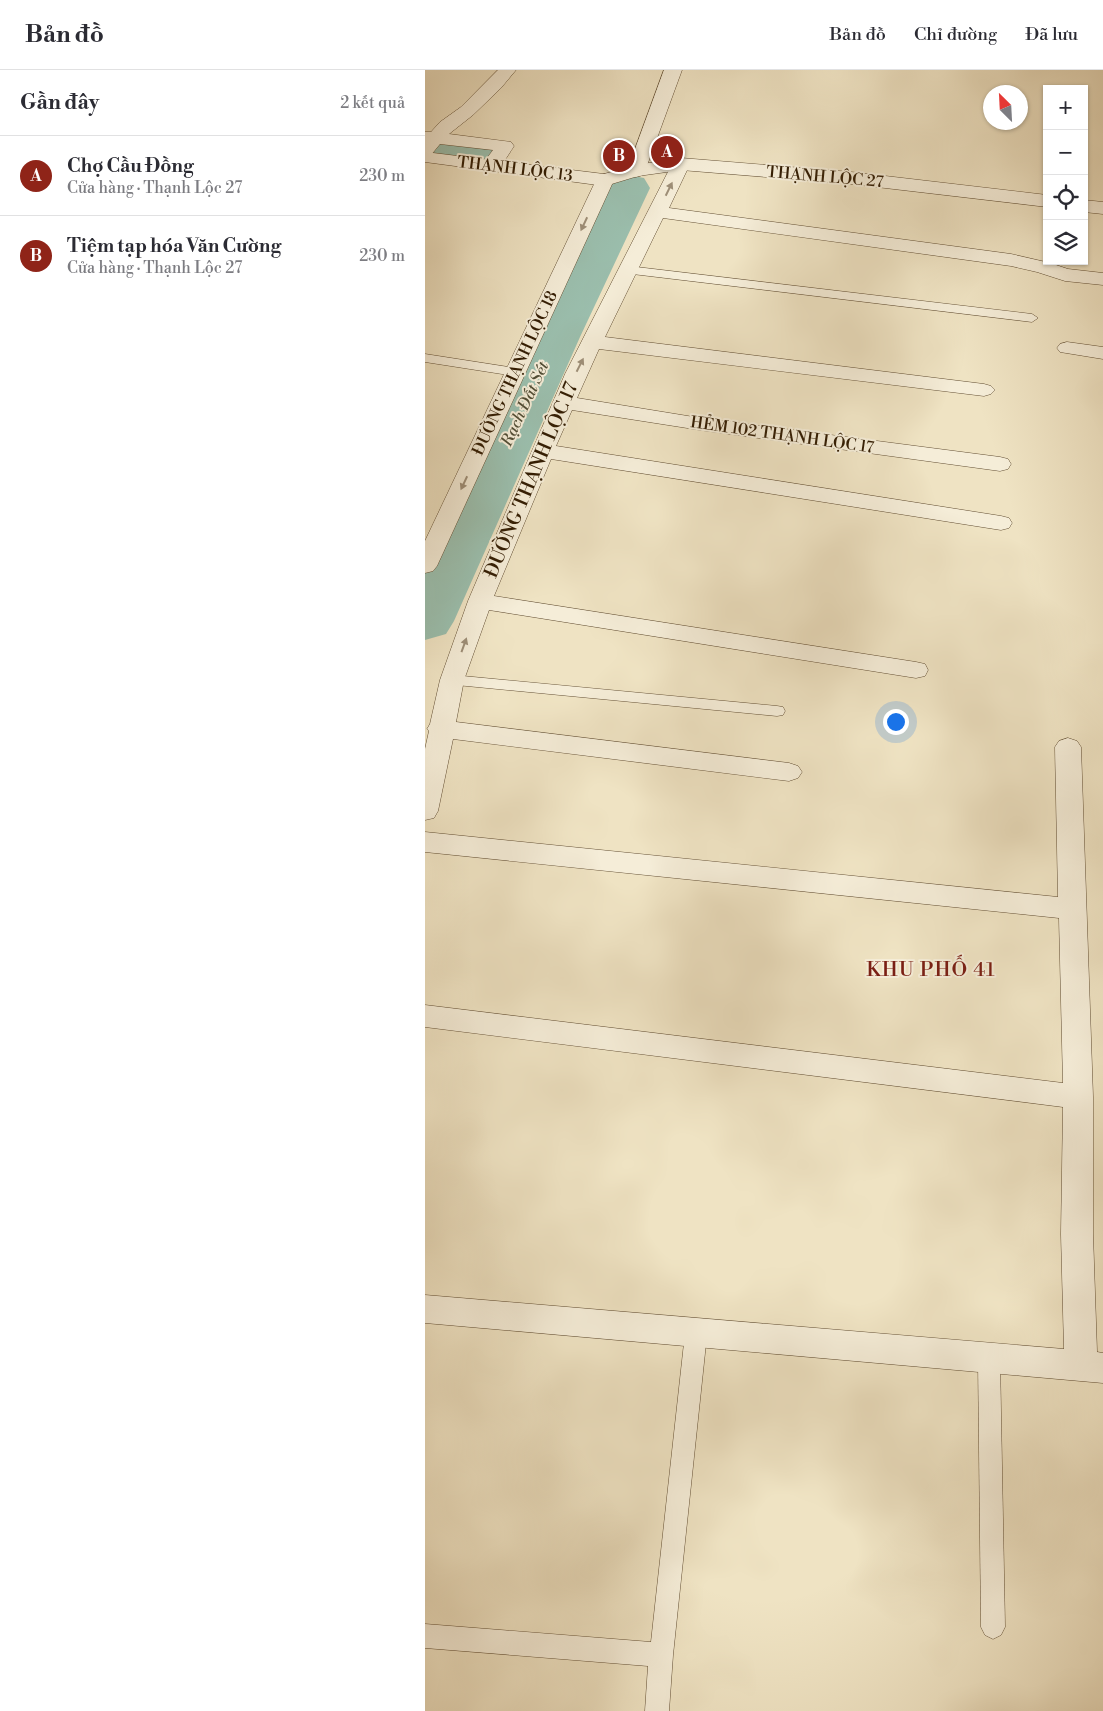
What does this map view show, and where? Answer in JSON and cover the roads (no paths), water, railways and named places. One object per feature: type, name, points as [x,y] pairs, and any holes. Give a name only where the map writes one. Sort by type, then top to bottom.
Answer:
[{"type":"street","points":[[429,142],[467,110],[507,70]]},
{"type":"street","points":[[636,171],[672,70]]},
{"type":"street","points":[[429,142],[505,146],[490,166]]},
{"type":"street","name":"THẠNH LỘC 13","points":[[425,157],[605,180]]},
{"type":"street","name":"THẠNH LỘC 27","points":[[605,180],[636,171],[681,164],[851,178],[1043,201]]},
{"type":"street","name":"ĐƯỜNG THẠNH LỘC 17","points":[[425,811],[451,680],[480,601],[564,402],[681,164]]},
{"type":"street","name":"ĐƯỜNG THẠNH LỘC 18","points":[[425,566],[605,180]]},
{"type":"street","points":[[1088,206],[1103,208]]},
{"type":"street","points":[[658,212],[1011,260],[1065,274],[1103,279]]},
{"type":"street","points":[[592,342],[984,390]]},
{"type":"street","points":[[1067,348],[1103,353]]},
{"type":"street","name":"HẺM 102 THẠNH LỘC 17","points":[[564,402],[700,424],[1000,464]]},
{"type":"street","points":[[543,451],[1001,523]]},
{"type":"street","points":[[480,601],[916,670]]},
{"type":"street","points":[[441,729],[789,772]]},
{"type":"street","points":[[425,1309],[1092,1367],[1077,1234],[1079,1097],[1068,747]]},
{"type":"street","points":[[425,842],[1072,909]]},
{"type":"street","points":[[425,1016],[1079,1097]]},
{"type":"lane","points":[[628,270],[1032,318]]},
{"type":"lane","points":[[425,358],[515,372]]},
{"type":"lane","points":[[451,680],[777,712]]},
{"type":"lane","points":[[657,1711],[661,1655],[696,1334]]},
{"type":"lane","points":[[989,1359],[993,1627]]},
{"type":"lane","points":[[425,1636],[661,1655]]},
{"type":"waterway","name":"Rạch Đất Sét","points":[[425,621],[555,337],[628,188]]},
{"type":"place","name":"Chợ Cầu Đồng","points":[[667,152]]},
{"type":"place","name":"Tiệm tạp hóa Văn Cường","points":[[619,156]]},
{"type":"district","name":"KHU PHỐ 41","points":[[931,970]]}]
